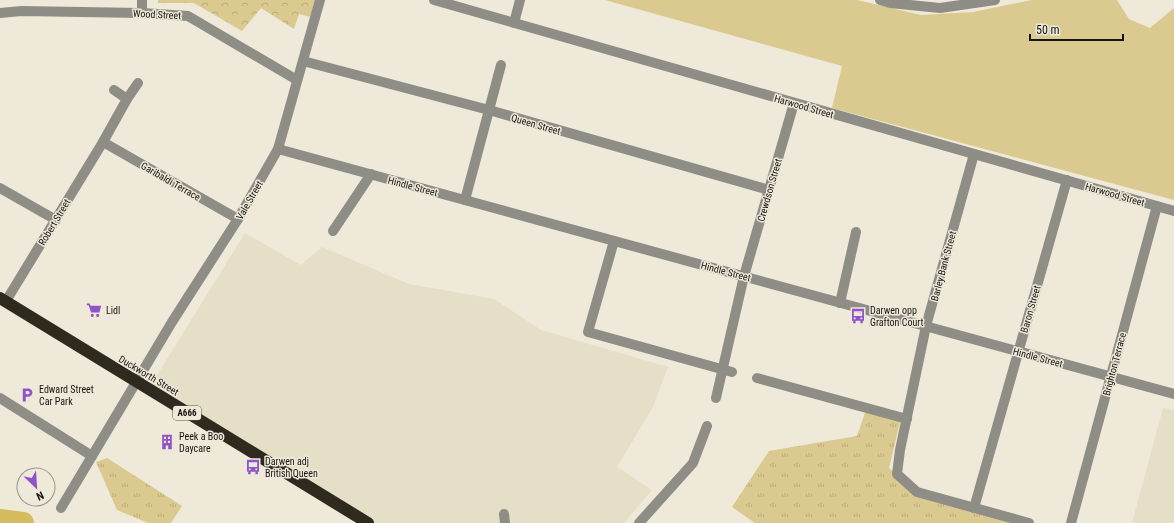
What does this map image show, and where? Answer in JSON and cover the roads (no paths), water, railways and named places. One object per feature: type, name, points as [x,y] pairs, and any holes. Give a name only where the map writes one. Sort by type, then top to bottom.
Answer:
[{"type":"highway","name":"Duckworth Street","points":[[3,300],[368,523]]},
{"type":"street","points":[[142,0],[142,13]]},
{"type":"street","name":"Vale Street","points":[[61,508],[172,322],[238,219],[278,149],[320,0]]},
{"type":"street","name":"Harwood Street","points":[[434,0],[1174,211]]},
{"type":"street","points":[[514,23],[520,0]]},
{"type":"street","points":[[880,0],[890,3],[940,8],[994,0]]},
{"type":"street","name":"Wood Street","points":[[0,13],[26,11],[142,13],[188,16],[297,80]]},
{"type":"street","name":"Queen Street","points":[[303,62],[489,110],[769,190]]},
{"type":"street","points":[[465,200],[500,65]]},
{"type":"street","name":"Robert Street","points":[[3,300],[56,220],[127,99],[138,83]]},
{"type":"street","points":[[114,90],[127,99]]},
{"type":"street","name":"Crewdson Street","points":[[716,398],[728,371],[744,276],[794,103]]},
{"type":"street","name":"Garibaldi Terrace","points":[[103,142],[238,219]]},
{"type":"street","name":"Hindle Street","points":[[278,149],[1174,394]]},
{"type":"street","name":"Barley Bank Street","points":[[974,154],[926,326],[896,474],[917,492],[974,508]]},
{"type":"street","points":[[333,231],[370,174]]},
{"type":"street","name":"Baron Street","points":[[974,508],[1067,180]]},
{"type":"street","points":[[0,188],[56,220]]},
{"type":"street","name":"Brighton Terrace","points":[[1071,523],[1157,206]]},
{"type":"street","points":[[840,303],[856,232]]},
{"type":"street","points":[[614,241],[588,332],[728,371]]},
{"type":"street","points":[[757,378],[907,419]]},
{"type":"street","points":[[0,398],[92,456]]},
{"type":"street","points":[[639,523],[693,462],[707,426]]},
{"type":"street","points":[[974,508],[1029,523]]},
{"type":"waterway","points":[[0,520],[23,523]]},
{"type":"place","name":"Lidl","points":[[94,310]]},
{"type":"place","name":"Darwen opp Grafton Court","points":[[858,316]]},
{"type":"place","name":"Edward Street Car Park","points":[[27,395]]},
{"type":"place","name":"Peek a Boo Daycare","points":[[167,442]]},
{"type":"place","name":"Darwen adj British Queen","points":[[253,467]]}]
